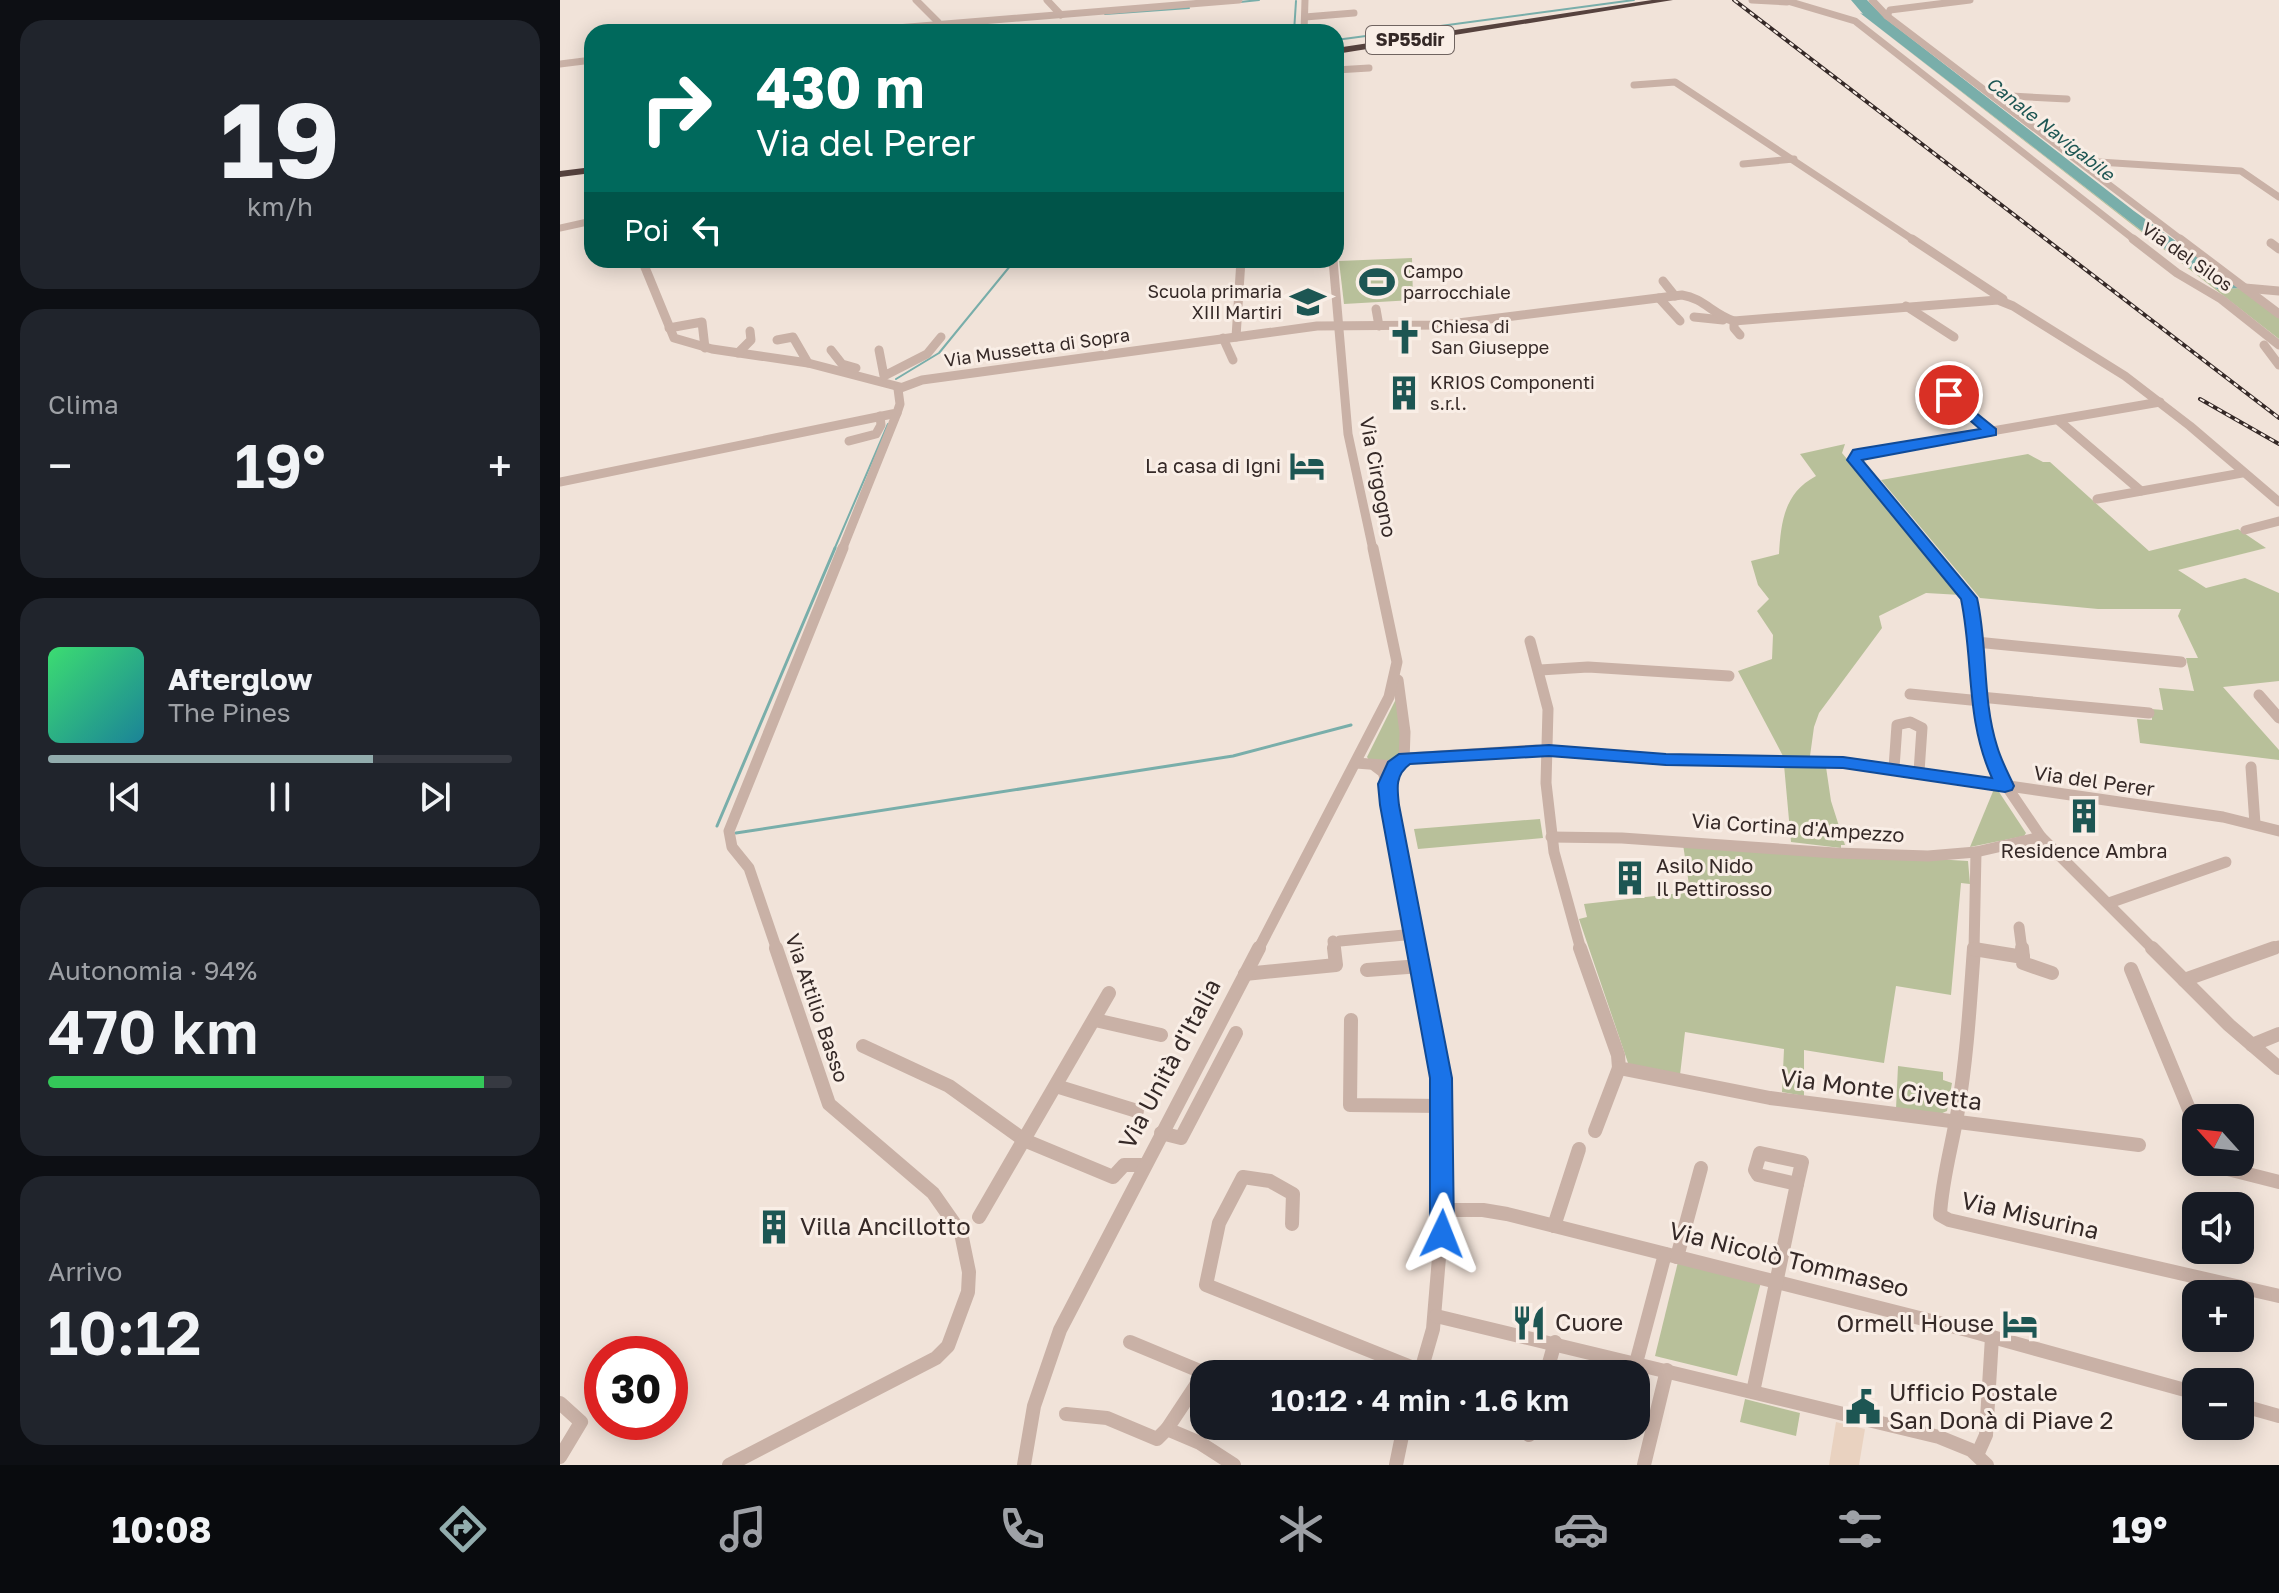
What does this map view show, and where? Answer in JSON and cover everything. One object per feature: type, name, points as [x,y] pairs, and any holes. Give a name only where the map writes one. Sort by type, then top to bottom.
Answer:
[{"type":"highway","name":"SP55dir","points":[[1344,50],[1439,40],[1476,30],[1669,0]]},
{"type":"highway","points":[[560,174],[584,171]]},
{"type":"street","points":[[916,0],[938,22]]},
{"type":"street","points":[[1047,0],[1061,15]]},
{"type":"street","points":[[920,24],[1239,0]]},
{"type":"street","points":[[1305,0],[1305,24]]},
{"type":"street","name":"Via del Silos","points":[[1752,0],[1794,1],[1855,21],[2177,273],[2221,299],[2279,345]]},
{"type":"street","points":[[1872,0],[1878,8],[2279,314]]},
{"type":"street","points":[[1888,13],[1970,0]]},
{"type":"street","points":[[1305,17],[1354,13]]},
{"type":"street","points":[[560,64],[584,61]]},
{"type":"street","points":[[1344,70],[1369,68]]},
{"type":"street","points":[[1634,85],[1675,82],[2013,306],[2125,376],[2279,502]]},
{"type":"street","points":[[1991,95],[2067,99]]},
{"type":"street","points":[[2071,156],[2083,161],[2241,171],[2279,197]]},
{"type":"street","points":[[1743,164],[1794,159]]},
{"type":"street","points":[[2083,161],[2102,179]]},
{"type":"street","points":[[560,228],[584,223]]},
{"type":"street","points":[[2271,243],[2279,249]]},
{"type":"street","points":[[645,268],[674,338],[705,348],[808,363],[882,379],[927,354],[941,337]]},
{"type":"street","points":[[1236,337],[1240,268]]},
{"type":"street","name":"Via Cirgogno","points":[[1334,268],[1347,427],[1392,633],[1397,676],[1389,697]]},
{"type":"street","points":[[1663,281],[1675,296]]},
{"type":"street","points":[[2245,288],[2279,291]]},
{"type":"street","name":"Via Mussetta di Sopra","points":[[900,387],[922,380],[1223,338],[1341,325],[1460,324],[1675,296],[1700,298],[1719,316],[1731,320]]},
{"type":"street","points":[[1659,298],[1680,321]]},
{"type":"street","points":[[1694,317],[1731,320],[1986,299],[2013,306]]},
{"type":"street","points":[[1905,306],[1954,337]]},
{"type":"street","points":[[1376,309],[1379,326]]},
{"type":"street","points":[[1731,320],[1740,335]]},
{"type":"street","points":[[669,328],[702,322],[705,348]]},
{"type":"street","points":[[738,353],[751,340],[750,331]]},
{"type":"street","points":[[777,340],[793,337],[808,363]]},
{"type":"street","points":[[1223,338],[1233,360]]},
{"type":"street","points":[[2264,345],[2279,364]]},
{"type":"street","points":[[560,482],[897,413],[900,387],[842,364],[831,350]]},
{"type":"street","points":[[879,350],[882,379]]},
{"type":"street","points":[[1928,376],[1991,432]]},
{"type":"street","points":[[2160,402],[1854,456],[1854,460],[1969,598],[1988,749],[2018,810],[2041,837],[2184,980],[2279,1068]]},
{"type":"street","name":"Via Attilio Basso","points":[[729,1465],[936,1358],[948,1346],[968,1292],[967,1251],[961,1233],[943,1204],[829,1104],[749,868],[732,847],[729,831],[897,413]]},
{"type":"street","points":[[849,441],[876,434],[881,425],[880,416]]},
{"type":"street","points":[[2058,420],[2141,491]]},
{"type":"street","points":[[2097,499],[2242,473]]},
{"type":"street","points":[[2245,530],[2279,521]]},
{"type":"street","points":[[1530,641],[1548,709],[1546,791],[1551,837],[1578,943],[1618,1055],[1619,1068],[1595,1131]]},
{"type":"street","points":[[1976,642],[2181,662]]},
{"type":"street","points":[[1540,670],[1588,667],[1729,676]]},
{"type":"street","points":[[1387,784],[1402,762],[1397,676]]},
{"type":"street","points":[[1910,694],[2149,713]]},
{"type":"street","points":[[2259,695],[2274,706],[2279,718]]},
{"type":"street","name":"Via Unità d'Italia","points":[[1024,1465],[1035,1401],[1055,1338],[1389,697]]},
{"type":"street","points":[[1894,768],[1897,725],[1902,722],[1918,724],[1922,728],[1919,772]]},
{"type":"street","name":"Via del Perer","points":[[1356,763],[1375,766],[1549,751],[1666,760],[1843,762],[2255,824],[2279,831]]},
{"type":"street","points":[[1375,766],[1383,772],[1387,784],[1437,1048],[1442,1106],[1443,1210],[1436,1316],[1424,1360]]},
{"type":"street","points":[[2251,767],[2255,824]]},
{"type":"street","name":"Via Cortina d'Ampezzo","points":[[1551,837],[1691,841],[1892,855],[1976,852],[2041,837]]},
{"type":"street","name":"Via Misurina","points":[[1976,852],[1974,949],[1967,1042],[1940,1215],[2279,1296]]},
{"type":"street","points":[[2109,903],[2226,862]]},
{"type":"street","points":[[2019,927],[2023,963],[2052,973]]},
{"type":"street","name":"Via Unità d'Italia","points":[[1245,974],[1336,965],[1336,941],[1415,934]]},
{"type":"street","points":[[2184,980],[2279,946]]},
{"type":"street","points":[[1974,949],[2023,957]]},
{"type":"street","points":[[1367,970],[1421,966]]},
{"type":"street","points":[[2131,969],[2187,1104]]},
{"type":"street","points":[[979,1217],[1109,993]]},
{"type":"street","points":[[1095,1020],[1161,1035]]},
{"type":"street","points":[[1351,1020],[1350,1105],[1442,1106]]},
{"type":"street","name":"Via Unità d'Italia","points":[[1161,1133],[1181,1138],[1236,1033]]},
{"type":"street","points":[[2252,1045],[2279,1034]]},
{"type":"street","points":[[863,1046],[949,1086],[1024,1140],[1113,1177],[1124,1165],[1144,1165]]},
{"type":"street","name":"Via Monte Civetta","points":[[1619,1068],[1770,1098],[2139,1145]]},
{"type":"street","points":[[1056,1086],[1137,1111]]},
{"type":"street","points":[[1554,1226],[1579,1149]]},
{"type":"street","points":[[1637,1360],[1701,1168]]},
{"type":"street","points":[[1292,1224],[1293,1194],[1288,1189],[1252,1175],[1243,1177],[1219,1223],[1206,1285],[1388,1360]]},
{"type":"street","points":[[2254,1175],[2279,1182]]},
{"type":"street","points":[[1753,1392],[1797,1184]]},
{"type":"street","name":"Via Nicolò Tommaseo","points":[[1443,1210],[1496,1211],[1776,1280],[2182,1389]]},
{"type":"street","points":[[1436,1316],[1624,1360]]},
{"type":"street","points":[[1650,1366],[1905,1429],[1983,1459],[1992,1337]]},
{"type":"street","points":[[1130,1342],[1190,1367]]},
{"type":"street","points":[[1550,1360],[1555,1342]]},
{"type":"street","points":[[1644,1465],[1667,1370]]},
{"type":"street","points":[[1066,1414],[1107,1418],[1157,1439],[1190,1397]]},
{"type":"street","points":[[560,1403],[581,1422],[560,1457]]},
{"type":"street","points":[[2254,1409],[2279,1416]]},
{"type":"street","points":[[1167,1429],[1200,1443],[1219,1460],[1234,1465]]},
{"type":"street","points":[[1396,1465],[1401,1440]]},
{"type":"green space","points":[[1860,13],[2217,289],[2241,288],[2279,318],[2279,339]]},
{"type":"green space","name":"Campo parrocchiale","points":[[1412,258],[1413,300],[1344,304],[1340,268],[1344,268],[1344,261]]},
{"type":"green space","points":[[1845,444],[1842,453],[1961,595],[1926,593],[1879,616],[1882,628],[1819,713],[1810,756],[1783,756],[1738,671],[1772,659],[1773,635],[1757,611],[1769,599],[1758,585],[1751,561],[1779,554],[1786,509],[1797,491],[1816,476],[1800,454]]},
{"type":"green space","points":[[2028,454],[2050,462],[2149,551],[2238,529],[2266,548],[2178,570],[2206,588],[2245,578],[2279,593],[2279,681],[2223,687],[2279,750],[2279,760],[2140,743],[2137,719],[2152,720],[2151,709],[2163,710],[2159,688],[2194,691],[2186,658],[2198,658],[2178,616],[2181,609],[2098,609],[1980,598],[1881,480]]},
{"type":"green space","points":[[1396,699],[1402,729],[1398,762],[1369,760],[1367,757]]},
{"type":"green space","points":[[1784,765],[1826,767],[1831,801],[1845,845],[1841,848],[1791,842]]},
{"type":"green space","points":[[1994,789],[2026,833],[2024,836],[1970,847]]},
{"type":"green space","points":[[1540,819],[1543,838],[1418,849],[1414,829]]},
{"type":"green space","points":[[1683,844],[1968,861],[1970,884],[1961,883],[1951,995],[1896,986],[1884,1063],[1804,1050],[1804,1096],[1782,1092],[1784,1049],[1685,1032],[1680,1075],[1628,1063],[1579,919],[1587,917],[1584,904],[1690,892]]},
{"type":"green space","points":[[1898,1066],[1943,1072],[1943,1080],[1952,1083],[1947,1111],[1940,1114],[1896,1109]]},
{"type":"green space","points":[[1678,1262],[1761,1282],[1737,1376],[1655,1356]]},
{"type":"green space","points":[[1745,1399],[1800,1413],[1796,1436],[1740,1422]]},
{"type":"shaded area","points":[[1836,1422],[1865,1429],[1859,1465],[1829,1465]]},
{"type":"water","points":[[1851,0],[1867,0],[1886,19],[2134,211],[2241,288],[2217,289],[1860,13],[1863,14]]},
{"type":"waterway","points":[[1240,2],[1259,0]]},
{"type":"waterway","points":[[1344,39],[1634,0]]},
{"type":"waterway","points":[[1295,24],[1296,1]]},
{"type":"waterway","points":[[1105,14],[1189,8]]},
{"type":"waterway","points":[[896,379],[939,353],[1008,268]]},
{"type":"waterway","points":[[834,550],[888,424]]},
{"type":"waterway","points":[[717,826],[835,548]]},
{"type":"waterway","points":[[736,833],[1233,756],[1351,725]]},
{"type":"railway","points":[[1734,0],[2279,418]]},
{"type":"railway","points":[[2200,399],[2279,444]]},
{"type":"place","name":"Campo parrocchiale","points":[[1377,282]]},
{"type":"place","name":"Scuola primaria XIII Martiri","points":[[1308,302]]},
{"type":"place","name":"Chiesa di San Giuseppe","points":[[1405,337]]},
{"type":"place","name":"KRIOS Componenti s.r.l.","points":[[1404,393]]},
{"type":"place","name":"La casa di Igni","points":[[1307,466]]},
{"type":"place","name":"Residence Ambra","points":[[2084,816]]},
{"type":"place","name":"Asilo Nido Il Pettirosso","points":[[1630,878]]},
{"type":"place","name":"Villa Ancillotto","points":[[774,1227]]},
{"type":"place","name":"Cuore","points":[[1529,1323]]},
{"type":"place","name":"Ormell House","points":[[2020,1324]]},
{"type":"place","name":"Ufficio Postale San Donà di Piave 2","points":[[1863,1407]]},
{"type":"route","points":[[1442,1234],[1441,1078],[1425,979],[1390,805],[1387,784],[1395,766],[1406,758],[1549,751],[1666,760],[1843,762],[2005,786],[1994,765],[1983,728],[1975,625],[1969,598],[1854,460],[1858,454],[1991,432],[1949,395]]},
{"type":"water label","name":"Canale Navigabile","points":[[2050,129]]}]
